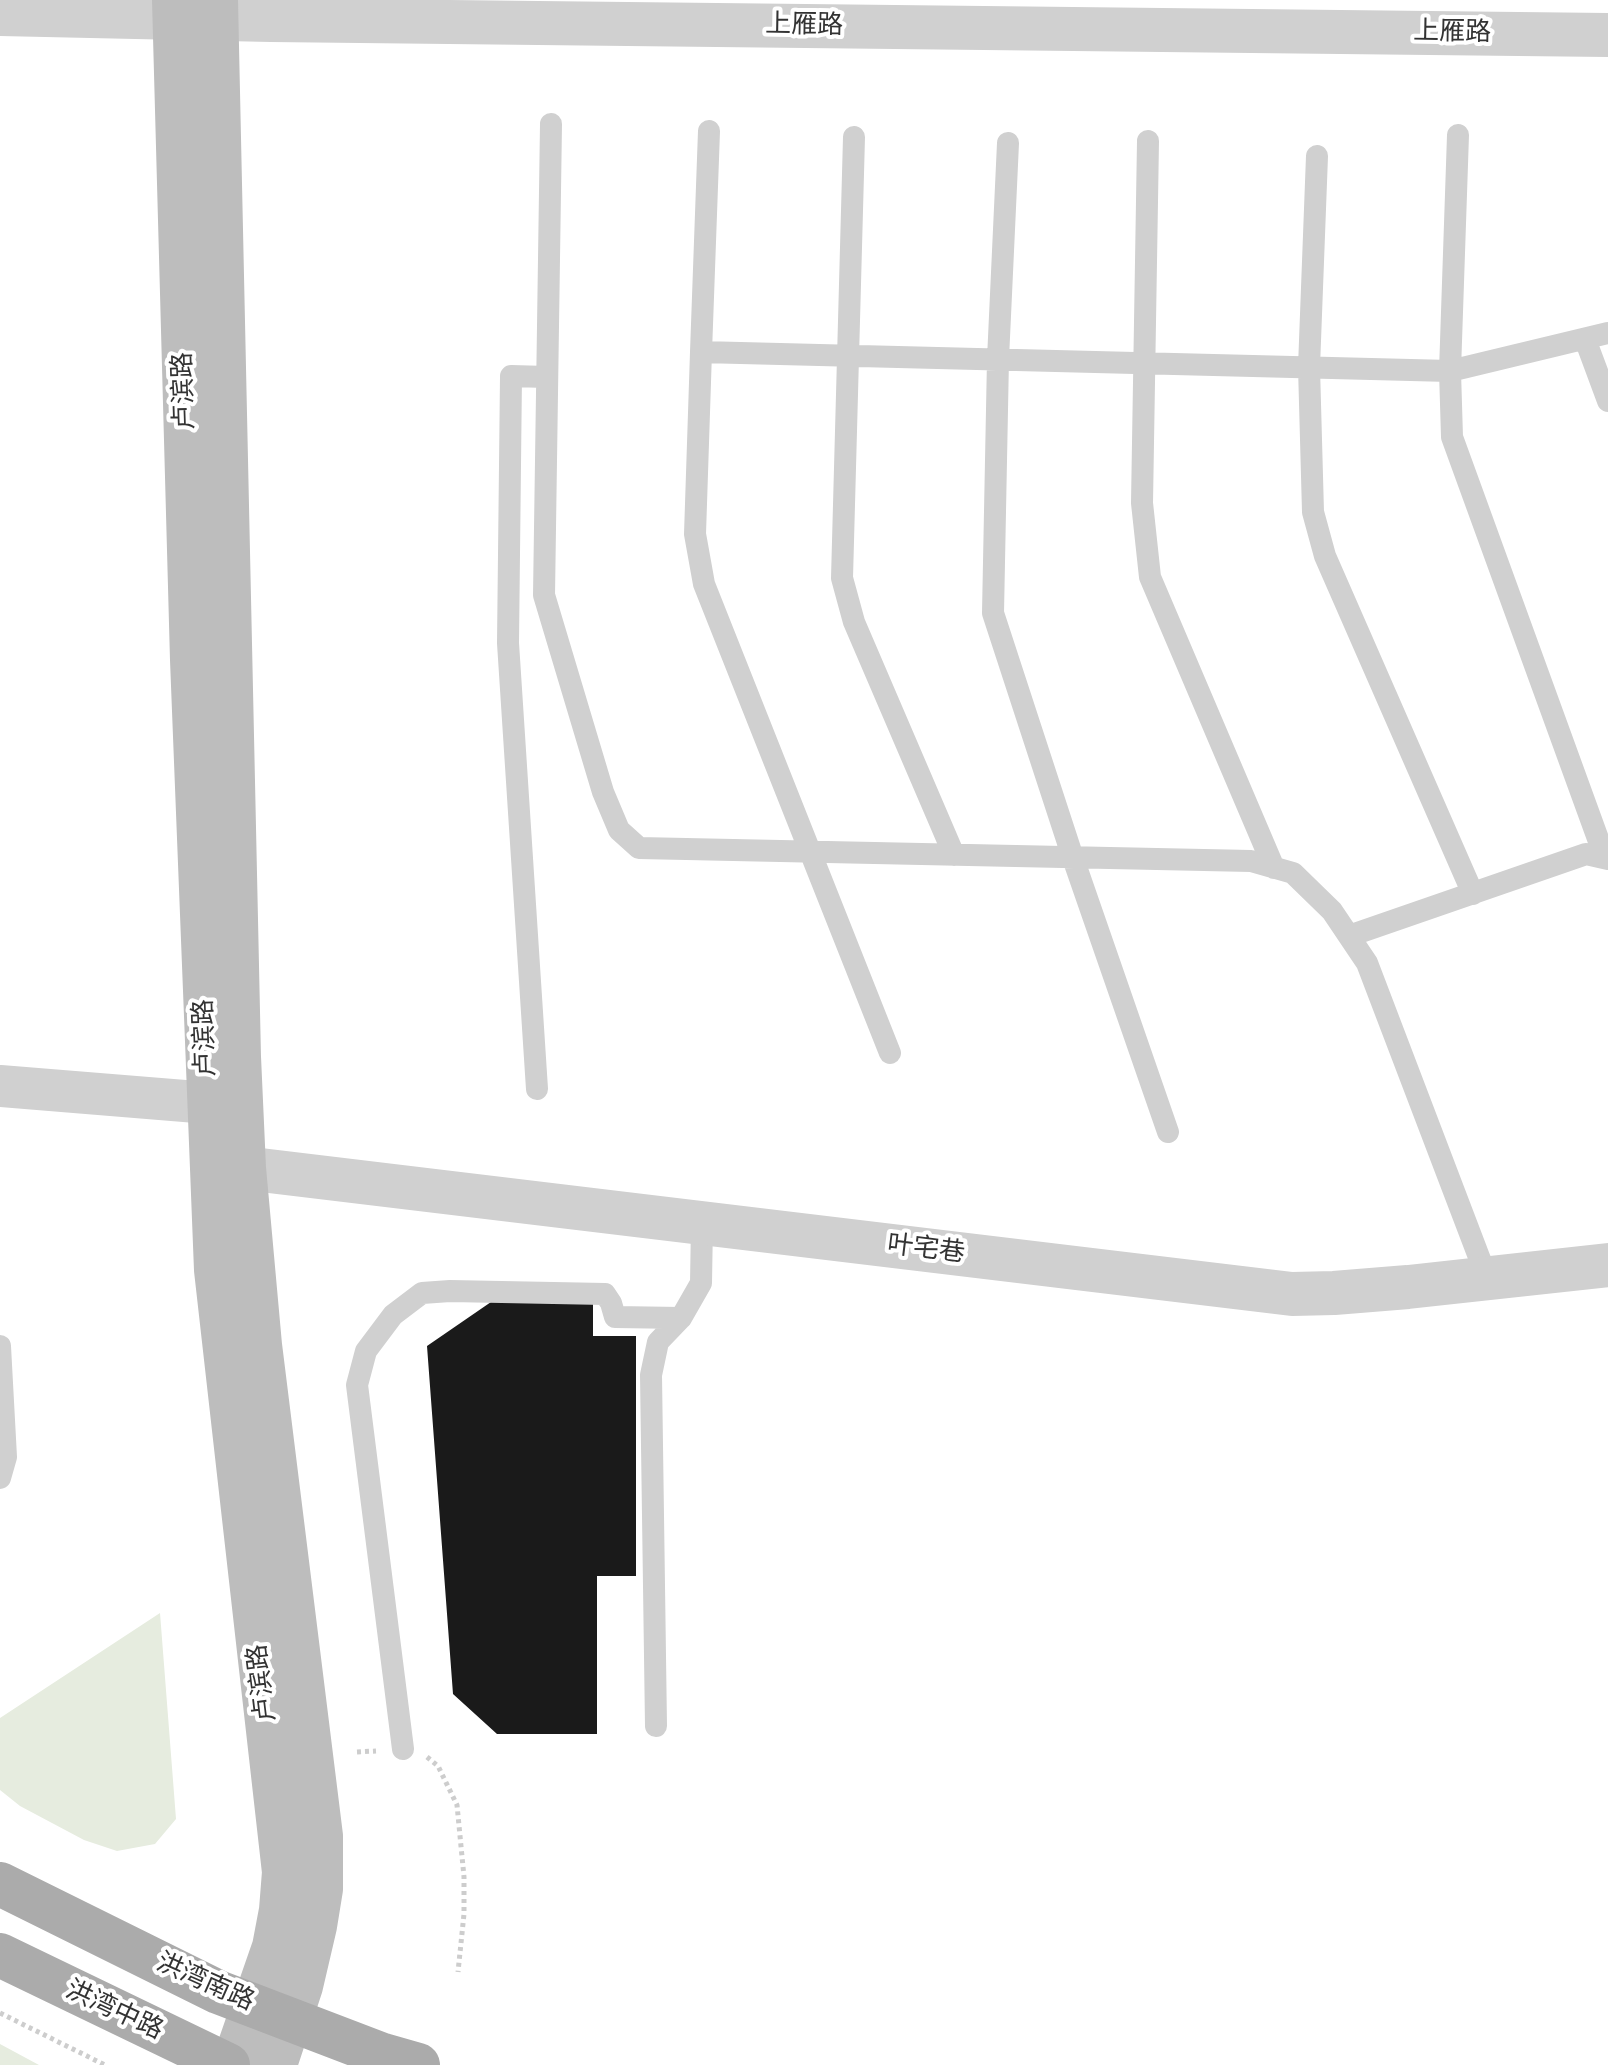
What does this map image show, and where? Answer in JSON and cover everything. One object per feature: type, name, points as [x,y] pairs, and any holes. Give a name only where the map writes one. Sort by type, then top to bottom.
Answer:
[{"type":"main road","name":"卢滨路","points":[[195,9],[192,660],[216,1270],[284,1872],[274,1947],[273,2013],[231,2065]]},
{"type":"main road","points":[[195,9],[244,1168],[260,1345],[321,1836],[321,1889],[315,1926],[273,2013],[275,2065]]},
{"type":"main road","name":"洪湾南路","points":[[0,1884],[175,1972],[273,2013],[383,2055],[418,2065]]},
{"type":"main road","name":"洪湾中路","points":[[0,1955],[231,2065]]},
{"type":"street","name":"上雁路","points":[[0,14],[195,9],[1608,35]]},
{"type":"street","points":[[0,1086],[209,1103]]},
{"type":"street","name":"叶宅巷","points":[[244,1168],[1292,1294],[1334,1293],[1608,1265]]},
{"type":"lane","points":[[551,124],[544,595],[603,792],[619,830],[639,848],[1251,861],[1293,873],[1332,911],[1367,963],[1487,1278]]},
{"type":"lane","points":[[709,131],[695,534],[704,584],[890,1053]]},
{"type":"lane","points":[[1458,135],[1450,371],[1452,437],[1607,859]]},
{"type":"lane","points":[[854,137],[842,578],[854,622],[954,855]]},
{"type":"lane","points":[[1148,141],[1142,503],[1150,577],[1274,868]]},
{"type":"lane","points":[[1008,143],[998,359],[993,613],[1073,858],[1168,1132]]},
{"type":"lane","points":[[1317,156],[1309,367],[1313,512],[1325,556],[1473,894]]},
{"type":"lane","points":[[701,352],[1450,371],[1608,333]]},
{"type":"lane","points":[[1585,339],[1608,401]]},
{"type":"lane","points":[[537,1089],[508,643],[511,376],[547,377]]},
{"type":"lane","points":[[508,595],[544,595]]},
{"type":"lane","points":[[1349,936],[1586,854],[1607,859]]},
{"type":"lane","points":[[656,1726],[651,1375],[658,1342],[681,1318],[701,1283],[702,1223]]},
{"type":"lane","points":[[403,1749],[357,1385],[366,1351],[393,1315],[422,1293],[605,1294],[615,1317],[681,1318]]},
{"type":"lane","points":[[0,1346],[6,1457],[0,1478]]},
{"type":"path","points":[[357,1752],[417,1750],[438,1766],[457,1805],[464,1877],[458,1972]]},
{"type":"path","points":[[0,2013],[105,2065]]},
{"type":"shaded area","points":[[160,1613],[176,1819],[155,1844],[117,1851],[84,1840],[20,1806],[0,1790],[0,1718]]},
{"type":"shaded area","points":[[0,2044],[39,2065],[0,2065]]},
{"type":"building","points":[[491,1302],[593,1302],[593,1336],[636,1336],[636,1576],[597,1576],[597,1734],[497,1734],[453,1694],[427,1346]]}]
